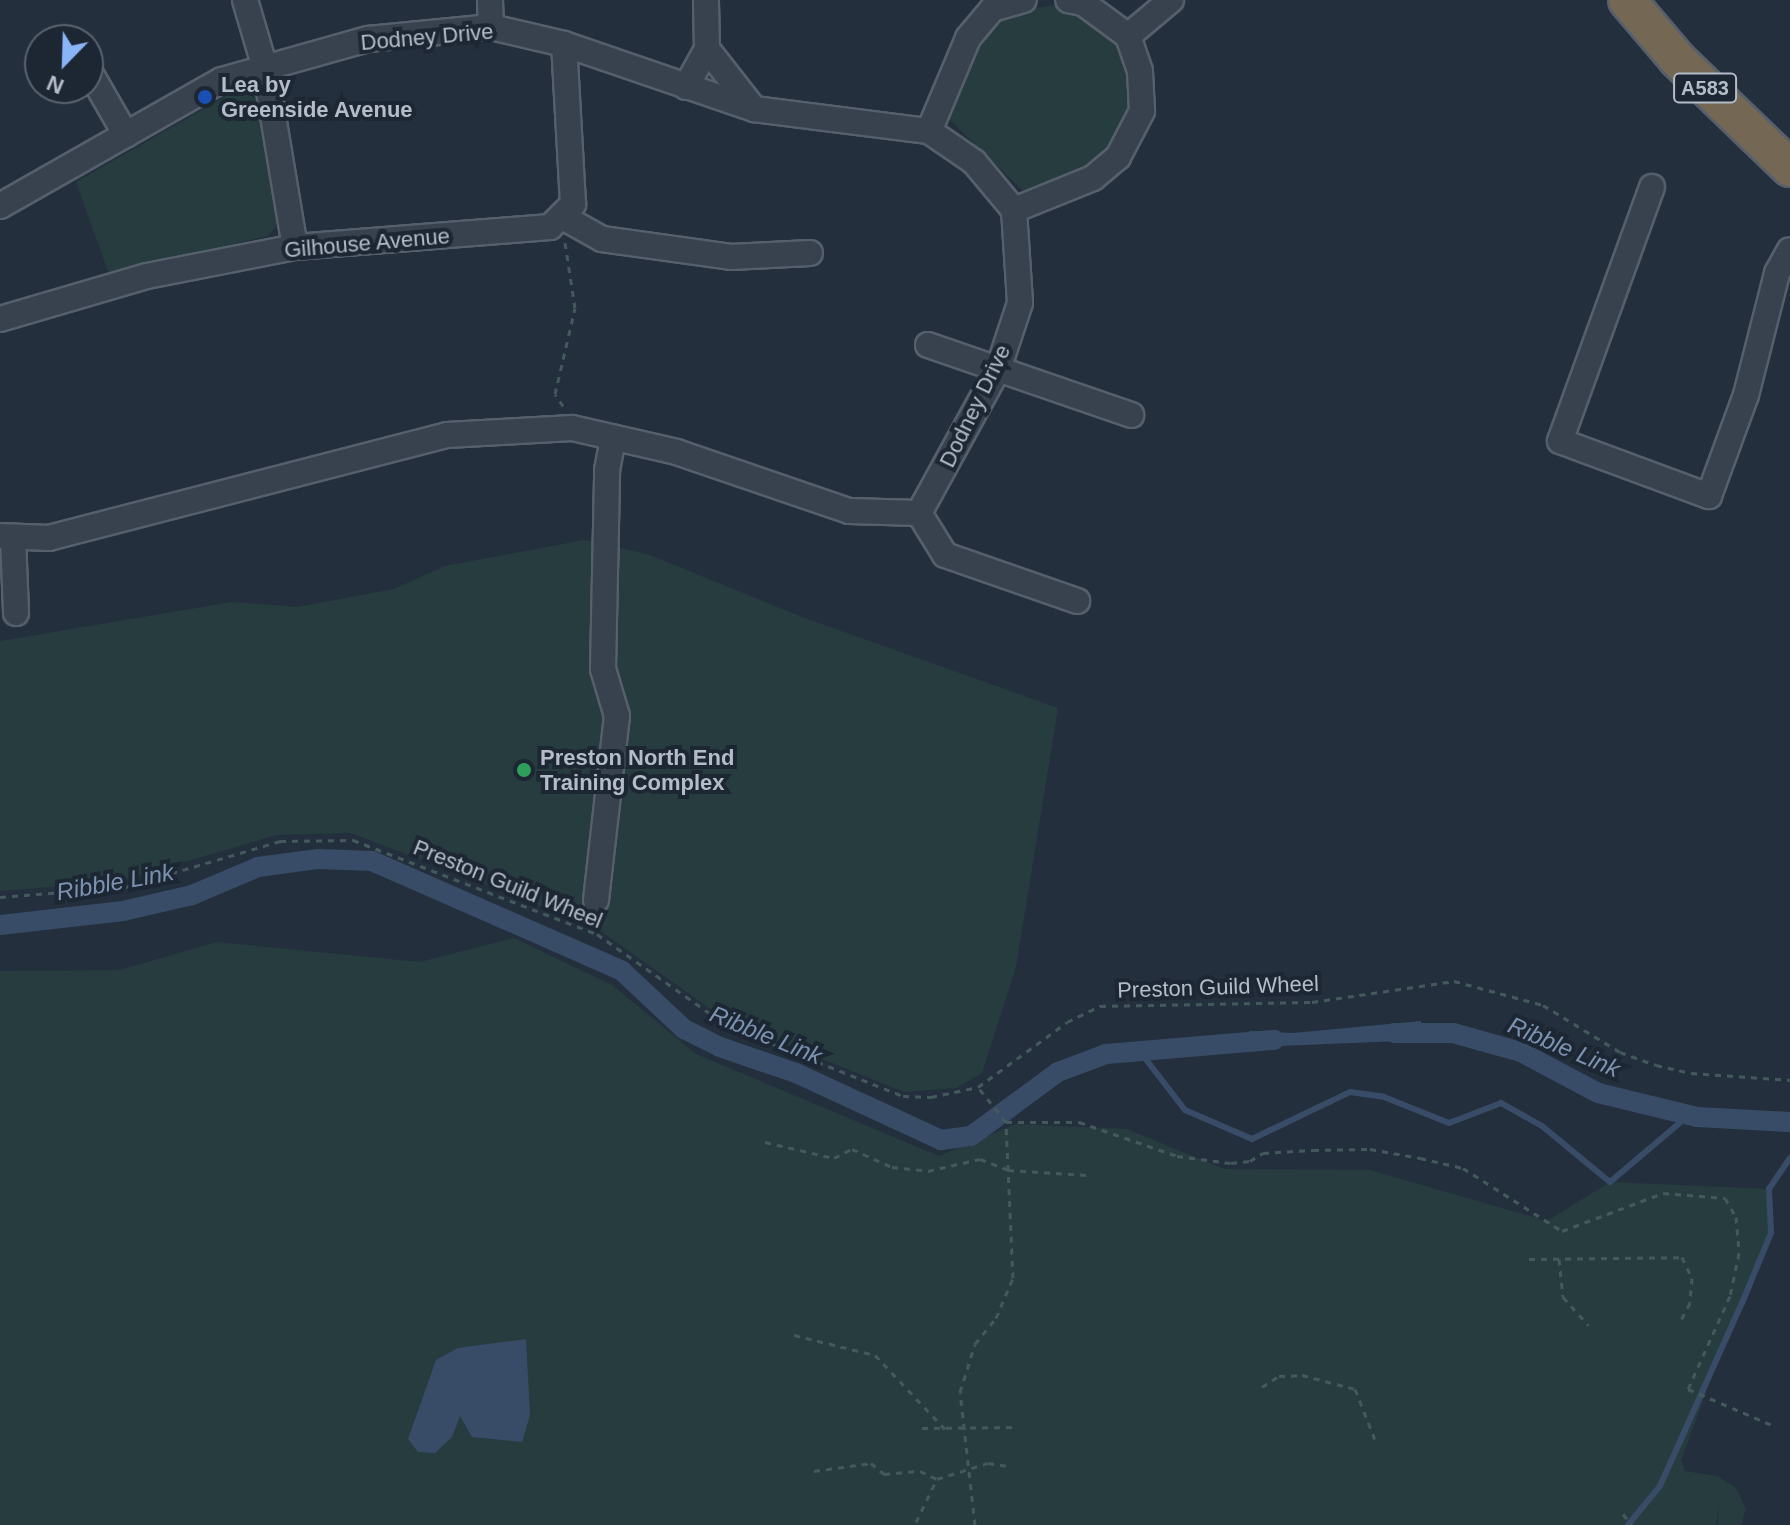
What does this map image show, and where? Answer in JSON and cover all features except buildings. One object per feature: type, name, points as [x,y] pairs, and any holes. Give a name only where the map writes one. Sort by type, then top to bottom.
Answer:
[{"type":"highway","name":"A583","points":[[1627,0],[1677,59],[1790,168]]},
{"type":"street","points":[[245,0],[265,68],[295,247]]},
{"type":"street","points":[[490,0],[491,27]]},
{"type":"street","points":[[686,87],[707,49],[706,0]]},
{"type":"street","points":[[929,131],[968,38],[990,5],[1024,0]]},
{"type":"street","points":[[1014,210],[1093,178],[1129,141],[1142,111],[1143,92],[1128,36],[1083,3],[1068,0]]},
{"type":"street","points":[[1128,36],[1171,0]]},
{"type":"street","name":"Dodney Drive","points":[[0,206],[222,80],[368,39],[491,27],[564,44],[754,109],[929,131],[974,162],[1014,210],[1020,303],[998,369],[919,513]]},
{"type":"street","points":[[564,44],[573,204],[561,216],[602,239],[731,257],[810,253]]},
{"type":"street","points":[[707,49],[754,109]]},
{"type":"street","points":[[104,97],[126,135]]},
{"type":"street","points":[[1652,187],[1560,441],[1709,496],[1746,395],[1773,292],[1790,250]]},
{"type":"street","name":"Gilhouse Avenue","points":[[0,319],[147,276],[295,247],[550,227],[561,216]]},
{"type":"street","points":[[1773,292],[1790,273]]},
{"type":"street","points":[[928,345],[1131,415]]},
{"type":"street","points":[[16,613],[7,536],[49,538],[447,435],[579,430],[677,452],[849,511],[919,513],[945,555],[1077,601]]},
{"type":"street","points":[[596,900],[617,716],[603,669],[607,470],[613,438]]},
{"type":"path","points":[[561,216],[575,308],[555,394],[579,430]]},
{"type":"path","name":"Preston Guild Wheel","points":[[0,897],[125,887],[280,841],[353,840],[597,934],[728,1026],[903,1096],[931,1097],[978,1087],[1067,1022],[1100,1006],[1312,1002],[1454,981],[1543,1005],[1620,1052],[1656,1065],[1691,1073],[1790,1080]]},
{"type":"path","points":[[975,1525],[961,1429],[960,1392],[975,1344],[996,1318],[1013,1278],[1006,1122],[980,1096],[978,1087]]},
{"type":"path","points":[[1006,1122],[1079,1122],[1177,1156],[1231,1163],[1250,1161],[1263,1153],[1328,1150],[1370,1149],[1420,1158],[1463,1168],[1562,1231],[1663,1193],[1725,1198],[1736,1217],[1739,1253],[1730,1296],[1688,1389],[1700,1397],[1772,1425]]},
{"type":"path","points":[[765,1142],[834,1158],[852,1149],[892,1167],[928,1171],[980,1159],[1008,1170],[1087,1175]]},
{"type":"path","points":[[1529,1259],[1682,1257],[1692,1278],[1690,1303],[1679,1324]]},
{"type":"path","points":[[1559,1259],[1563,1297],[1588,1325]]},
{"type":"path","points":[[794,1335],[875,1355],[945,1429]]},
{"type":"path","points":[[1262,1387],[1279,1376],[1302,1375],[1355,1389],[1376,1442]]},
{"type":"path","points":[[922,1428],[1018,1427]]},
{"type":"path","points":[[814,1471],[871,1463],[884,1474],[920,1471],[937,1479],[988,1463],[1006,1466]]},
{"type":"path","points":[[916,1522],[937,1479]]},
{"type":"path","points":[[1623,1514],[1632,1525]]},
{"type":"green space","points":[[1056,5],[1092,17],[1131,62],[1131,117],[1101,164],[1025,193],[943,113],[975,39],[1003,13]]},
{"type":"green space","points":[[233,92],[250,93],[262,107],[281,211],[277,225],[268,236],[109,274],[76,182]]},
{"type":"green space","name":"Preston North End Training Complex","points":[[584,540],[647,554],[802,617],[1058,708],[1016,967],[982,1073],[956,1088],[904,1092],[726,1020],[595,927],[351,833],[276,835],[116,882],[0,891],[0,641],[232,602],[297,607],[394,589],[445,566]]},
{"type":"green space","points":[[514,938],[612,985],[696,1054],[939,1156],[1016,1124],[1127,1129],[1224,1169],[1370,1170],[1547,1221],[1610,1182],[1769,1189],[1771,1233],[1701,1387],[1707,1390],[1681,1460],[1685,1471],[1717,1476],[1736,1488],[1746,1509],[1741,1525],[1718,1525],[1719,1505],[1716,1525],[0,1525],[0,971],[120,970],[217,942],[420,962]]},
{"type":"water","points":[[1421,1021],[1423,1040],[1280,1046],[1251,1052],[1249,1031],[1293,1033]]},
{"type":"water","points":[[526,1339],[530,1415],[522,1442],[472,1437],[460,1416],[452,1437],[435,1453],[418,1452],[408,1439],[436,1360],[458,1348]]},
{"type":"waterway","name":"Ribble Link","points":[[0,925],[123,911],[192,895],[258,867],[318,859],[372,861],[622,971],[684,1029],[720,1047],[796,1073],[941,1140],[971,1136],[1058,1072],[1106,1054],[1274,1040]]},
{"type":"waterway","name":"Ribble Link","points":[[1394,1033],[1453,1033],[1521,1052],[1598,1093],[1697,1117],[1790,1122]]},
{"type":"waterway","points":[[1138,1049],[1185,1110],[1252,1139],[1350,1092],[1384,1097],[1449,1123],[1501,1103],[1542,1126],[1610,1182],[1689,1115]]},
{"type":"waterway","points":[[1628,1525],[1660,1486],[1742,1303],[1771,1233],[1769,1189],[1790,1158]]},
{"type":"place","name":"Lea by Greenside Avenue","points":[[205,97]]},
{"type":"place","name":"Preston North End Training Complex","points":[[524,770]]}]
